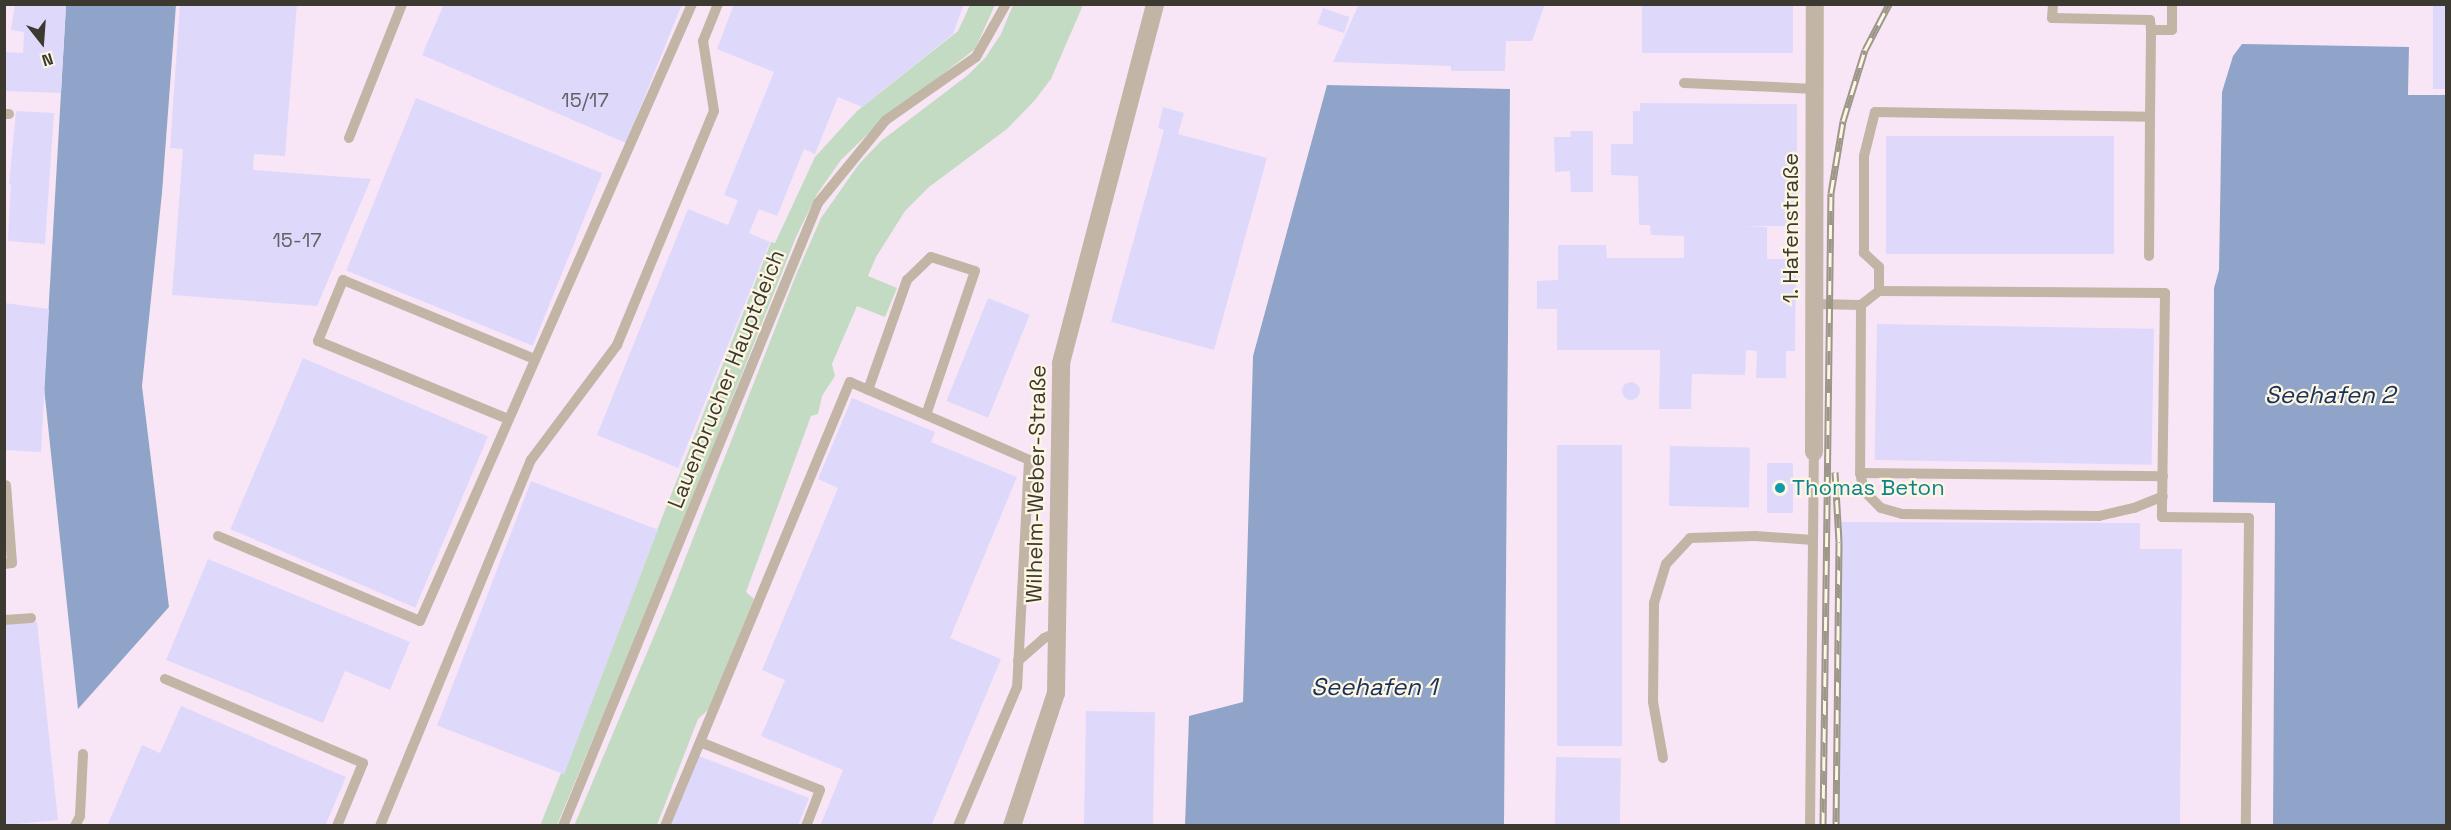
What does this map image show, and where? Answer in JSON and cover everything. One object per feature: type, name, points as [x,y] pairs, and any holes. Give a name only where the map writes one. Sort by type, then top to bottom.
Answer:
[{"type":"street","name":"Wilhelm-Weber-Straße","points":[[1012,825],[1056,693],[1061,363],[1155,4]]},
{"type":"street","name":"1. Hafenstraße","points":[[1814,452],[1815,4]]},
{"type":"lane","points":[[349,138],[402,4]]},
{"type":"lane","points":[[218,536],[420,621],[692,4]]},
{"type":"lane","points":[[380,825],[531,460],[617,345],[714,111],[703,41],[718,4]]},
{"type":"lane","name":"Lauenbrucher Hauptdeich","points":[[563,825],[819,203],[886,120],[976,57],[1006,4]]},
{"type":"lane","points":[[2053,4],[2052,18],[2150,20],[2149,256]]},
{"type":"lane","points":[[2151,30],[2172,30],[2172,4]]},
{"type":"lane","points":[[1684,83],[1815,89]]},
{"type":"lane","points":[[1879,291],[1879,267],[1864,253],[1864,156],[1875,112],[2150,117]]},
{"type":"lane","points":[[868,390],[907,280],[931,257],[975,271],[926,415]]},
{"type":"lane","points":[[508,419],[318,341],[343,280],[535,359]]},
{"type":"lane","points":[[1815,304],[1861,305],[1879,291],[2165,293],[2162,517],[2249,518],[2246,825]]},
{"type":"lane","points":[[1861,305],[1860,473],[1864,491],[1881,508],[1902,514],[2099,516],[2134,507],[2163,496]]},
{"type":"lane","points":[[665,825],[850,382],[1029,460],[1017,687],[958,825]]},
{"type":"lane","points":[[1810,825],[1814,452]]},
{"type":"lane","points":[[1860,473],[2163,476]]},
{"type":"lane","points":[[4,564],[12,563],[6,485]]},
{"type":"lane","points":[[1663,758],[1653,702],[1654,603],[1666,564],[1690,538],[1755,536],[1813,540]]},
{"type":"lane","points":[[4,620],[31,618]]},
{"type":"lane","points":[[1018,661],[1044,638],[1058,632]]},
{"type":"lane","points":[[165,680],[363,763],[337,825]]},
{"type":"lane","points":[[700,742],[820,790],[806,825]]},
{"type":"lane","points":[[75,825],[80,816],[83,754]]},
{"type":"shaded area","points":[[5,5],[66,5],[44,388],[78,708],[169,607],[142,386],[162,193],[176,5],[2446,5],[2446,95],[2408,95],[2409,47],[2233,56],[2222,92],[2219,270],[2214,288],[2213,502],[2275,503],[2273,825],[1504,825],[1510,90],[1327,85],[1253,356],[1243,703],[1189,716],[1185,825],[5,826]]},
{"type":"green space","points":[[970,5],[995,5],[975,49],[874,128],[841,160],[817,194],[796,237],[671,553],[557,825],[540,826],[771,242],[775,243],[815,157],[857,111],[958,31]]},
{"type":"green space","points":[[1013,5],[1083,5],[1051,79],[1035,100],[1007,129],[929,187],[905,211],[876,257],[868,276],[897,288],[885,317],[857,306],[832,364],[835,376],[822,396],[818,414],[811,416],[746,592],[754,599],[709,709],[698,719],[657,825],[574,826],[667,605],[796,275],[821,218],[859,164],[881,141],[968,75],[985,58],[1001,34]]},
{"type":"water","points":[[66,5],[176,5],[162,193],[142,386],[169,607],[78,709],[44,388]]},
{"type":"water","name":"Seehafen 2","points":[[2242,44],[2409,47],[2408,95],[2446,95],[2446,825],[2273,825],[2275,503],[2213,502],[2214,288],[2219,270],[2222,92],[2233,56]]},
{"type":"water","name":"Seehafen 1","points":[[1327,85],[1510,89],[1504,825],[1185,825],[1189,716],[1243,702],[1253,356]]},
{"type":"building","points":[[15,4],[66,4],[61,93],[4,91],[4,52],[23,53],[24,32],[11,30]]},
{"type":"building","points":[[180,4],[297,4],[285,156],[254,154],[253,170],[371,179],[317,306],[172,295],[183,149],[170,148]]},
{"type":"building","points":[[444,4],[682,4],[626,143],[422,55]]},
{"type":"building","points":[[734,4],[964,4],[953,34],[862,107],[838,97],[815,154],[804,149],[777,216],[759,209],[749,233],[770,242],[678,468],[597,435],[688,209],[728,225],[738,200],[724,195],[774,72],[717,49]]},
{"type":"building","points":[[1359,4],[1545,4],[1532,41],[1506,41],[1505,71],[1451,71],[1451,66],[1333,62]]},
{"type":"building","points":[[1642,4],[1793,4],[1793,53],[1642,53]]},
{"type":"building","points":[[2433,4],[2446,4],[2446,89],[2433,89]]},
{"type":"building","points":[[1323,8],[1349,17],[1344,33],[1317,24]]},
{"type":"building","points":[[416,98],[602,173],[533,346],[346,270]]},
{"type":"building","points":[[1640,103],[1797,104],[1797,226],[1744,226],[1767,227],[1767,259],[1796,259],[1795,351],[1786,351],[1786,378],[1756,378],[1757,351],[1746,350],[1745,375],[1692,374],[1691,409],[1659,409],[1660,350],[1557,350],[1557,309],[1537,309],[1537,281],[1558,280],[1558,245],[1606,245],[1607,258],[1684,258],[1684,236],[1651,235],[1650,225],[1639,225],[1638,176],[1611,175],[1611,144],[1633,144],[1633,111],[1640,111]]},
{"type":"building","points":[[1163,107],[1184,113],[1178,134],[1267,158],[1214,350],[1111,322],[1164,130],[1158,128]]},
{"type":"building","points":[[16,111],[54,113],[45,244],[8,241],[11,184],[9,184]]},
{"type":"building","points":[[1570,131],[1593,131],[1593,192],[1571,192],[1570,171],[1555,172],[1554,137],[1571,137]]},
{"type":"building","points":[[1886,136],[2114,136],[2114,254],[1886,254]]},
{"type":"building","points":[[988,298],[1030,315],[988,418],[946,401]]},
{"type":"building","points":[[5,303],[49,309],[41,452],[4,450]]},
{"type":"building","points":[[1877,324],[2154,329],[2152,465],[1875,460]]},
{"type":"building","points":[[303,358],[488,437],[415,608],[230,529]]},
{"type":"building","points":[[1627,382],[1635,382],[1640,387],[1638,398],[1627,400],[1622,395],[1622,387]]},
{"type":"building","points":[[852,398],[935,432],[931,442],[1017,477],[950,638],[1001,659],[931,826],[820,826],[843,770],[761,736],[785,680],[762,670],[838,488],[818,479]]},
{"type":"building","points":[[1557,445],[1622,445],[1622,746],[1557,746]]},
{"type":"building","points":[[1670,446],[1750,447],[1749,507],[1669,506]]},
{"type":"building","name":"Thomas Beton","points":[[1767,463],[1793,463],[1793,513],[1767,513]]},
{"type":"building","points":[[531,481],[658,530],[564,774],[437,726]]},
{"type":"building","points":[[1840,522],[2140,523],[2140,549],[2182,549],[2180,826],[1838,826]]},
{"type":"building","points":[[208,559],[410,642],[390,690],[345,671],[323,723],[166,660]]},
{"type":"building","points":[[37,622],[58,820],[4,825],[4,625]]},
{"type":"building","points":[[181,706],[346,777],[325,826],[107,826],[142,745],[160,753]]},
{"type":"building","points":[[1086,711],[1155,712],[1153,826],[1084,826]]},
{"type":"building","points":[[696,755],[809,798],[798,826],[669,826]]},
{"type":"building","points":[[1556,757],[1621,758],[1620,826],[1555,826]]},
{"type":"railway","points":[[1823,826],[1831,193],[1843,121],[1865,50],[1889,4]]},
{"type":"railway","points":[[1835,472],[1839,542],[1836,826]]},
{"type":"place","name":"Thomas Beton","points":[[1780,488]]}]
